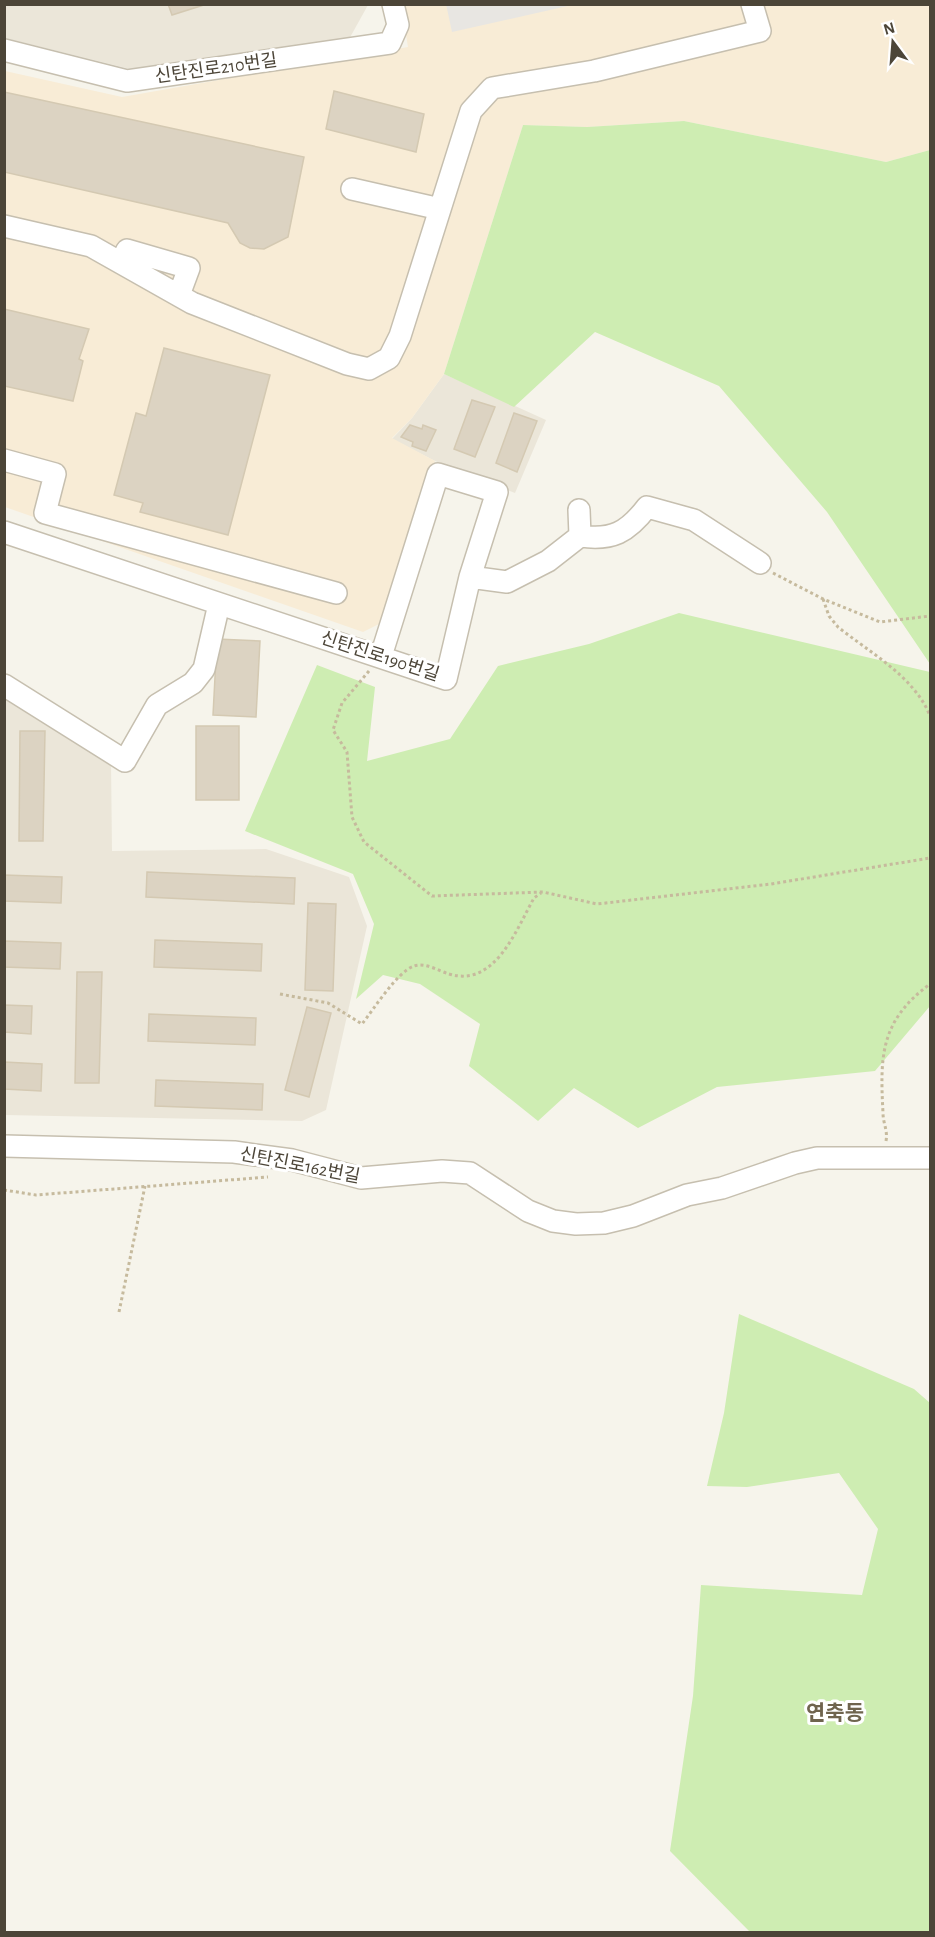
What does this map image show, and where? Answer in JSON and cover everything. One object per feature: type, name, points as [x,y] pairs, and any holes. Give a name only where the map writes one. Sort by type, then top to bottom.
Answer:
[{"type":"street","name":"신탄진로210번길","points":[[4,50],[127,81],[390,43],[398,25],[393,4]]},
{"type":"street","points":[[4,226],[90,246],[179,296],[347,364],[369,369],[389,358],[400,336],[471,111],[492,88],[594,71],[760,31],[752,4]]},
{"type":"street","points":[[352,189],[440,209]]},
{"type":"street","points":[[120,262],[127,250],[189,268],[179,296]]},
{"type":"street","points":[[4,460],[55,474],[45,513],[336,593]]},
{"type":"street","points":[[381,657],[438,474],[497,492],[471,577],[507,582],[548,561],[580,536],[598,539],[623,531],[647,507],[694,520],[760,563]]},
{"type":"street","points":[[579,510],[580,536]]},
{"type":"street","name":"신탄진로190번길","points":[[4,532],[446,679],[471,577]]},
{"type":"street","points":[[4,685],[125,761],[157,705],[193,683],[204,669],[219,604]]},
{"type":"street","name":"신탄진로162번길","points":[[4,1146],[234,1152],[292,1160],[361,1178],[442,1171],[470,1173],[528,1211],[552,1221],[576,1224],[604,1223],[633,1216],[687,1195],[722,1188],[795,1163],[818,1158],[930,1158]]},
{"type":"path","points":[[760,563],[779,577],[823,599],[880,622],[930,616]]},
{"type":"path","points":[[823,599],[829,616],[838,627],[908,682],[920,695],[930,716]]},
{"type":"path","points":[[381,657],[342,703],[333,730],[347,752],[352,817],[364,842],[432,896],[543,892],[597,904],[771,884],[930,858]]},
{"type":"path","points":[[280,994],[328,1003],[362,1024],[400,976],[412,966],[424,965],[461,976],[489,969],[500,956],[534,898],[543,892]]},
{"type":"path","points":[[889,1157],[883,1117],[881,1067],[884,1046],[909,1002],[930,984]]},
{"type":"path","points":[[4,1190],[36,1195],[274,1176]]},
{"type":"path","points":[[119,1312],[145,1186]]},
{"type":"shaded area","points":[[446,4],[572,4],[572,5],[452,32]]},
{"type":"shaded area","points":[[5,5],[368,5],[348,41],[130,69],[5,38]]},
{"type":"shaded area","points":[[401,5],[930,5],[930,150],[886,162],[684,121],[587,127],[523,125],[444,374],[412,418],[392,438],[435,461],[389,619],[363,632],[5,507],[5,71],[122,97],[408,47]]},
{"type":"shaded area","points":[[444,374],[546,420],[515,493],[435,461],[392,439],[412,418]]},
{"type":"shaded area","points":[[4,695],[111,761],[112,851],[266,849],[349,877],[367,926],[326,1110],[302,1121],[5,1115]]},
{"type":"green space","points":[[684,121],[886,162],[930,150],[930,664],[827,512],[719,386],[595,332],[514,407],[444,374],[523,125],[587,127]]},
{"type":"green space","points":[[679,613],[930,672],[930,1006],[875,1071],[717,1087],[638,1128],[574,1088],[538,1121],[469,1066],[480,1024],[420,984],[383,975],[356,999],[374,924],[353,874],[245,831],[317,665],[375,687],[367,761],[450,739],[498,666],[589,644]]},
{"type":"green space","points":[[739,1314],[914,1389],[930,1403],[930,1932],[750,1932],[670,1851],[693,1696],[701,1585],[862,1595],[878,1529],[839,1473],[747,1487],[707,1486],[724,1413]]},
{"type":"building","points":[[168,4],[207,4],[172,15]]},
{"type":"building","points":[[334,91],[424,114],[416,152],[326,129]]},
{"type":"building","points":[[4,92],[304,157],[288,237],[264,249],[250,248],[240,243],[228,223],[4,172]]},
{"type":"building","points":[[4,309],[89,329],[79,359],[83,361],[73,401],[4,386]]},
{"type":"building","points":[[164,348],[270,375],[228,535],[140,512],[143,503],[114,495],[136,413],[146,416]]},
{"type":"building","points":[[472,400],[495,407],[475,457],[454,449]]},
{"type":"building","points":[[514,413],[537,421],[517,472],[496,463]]},
{"type":"building","points":[[410,425],[422,429],[423,425],[436,430],[426,451],[412,446],[413,442],[401,437]]},
{"type":"building","points":[[217,639],[260,641],[256,717],[213,715]]},
{"type":"building","points":[[196,726],[239,726],[239,800],[196,800]]},
{"type":"building","points":[[20,731],[45,731],[43,841],[19,841]]},
{"type":"building","points":[[147,872],[295,878],[294,904],[146,897]]},
{"type":"building","points":[[4,875],[62,877],[61,903],[4,901]]},
{"type":"building","points":[[308,903],[336,904],[333,991],[305,990]]},
{"type":"building","points":[[155,940],[262,944],[261,971],[154,967]]},
{"type":"building","points":[[4,941],[61,943],[60,969],[4,967]]},
{"type":"building","points":[[77,972],[102,972],[99,1083],[75,1083]]},
{"type":"building","points":[[4,1005],[32,1006],[31,1034],[4,1032]]},
{"type":"building","points":[[307,1007],[331,1013],[309,1097],[285,1090]]},
{"type":"building","points":[[149,1014],[256,1018],[255,1045],[148,1041]]},
{"type":"building","points":[[4,1062],[42,1064],[41,1091],[4,1089]]},
{"type":"building","points":[[156,1080],[263,1084],[262,1110],[155,1106]]},
{"type":"district","name":"연축동","points":[[835,1713]]}]
